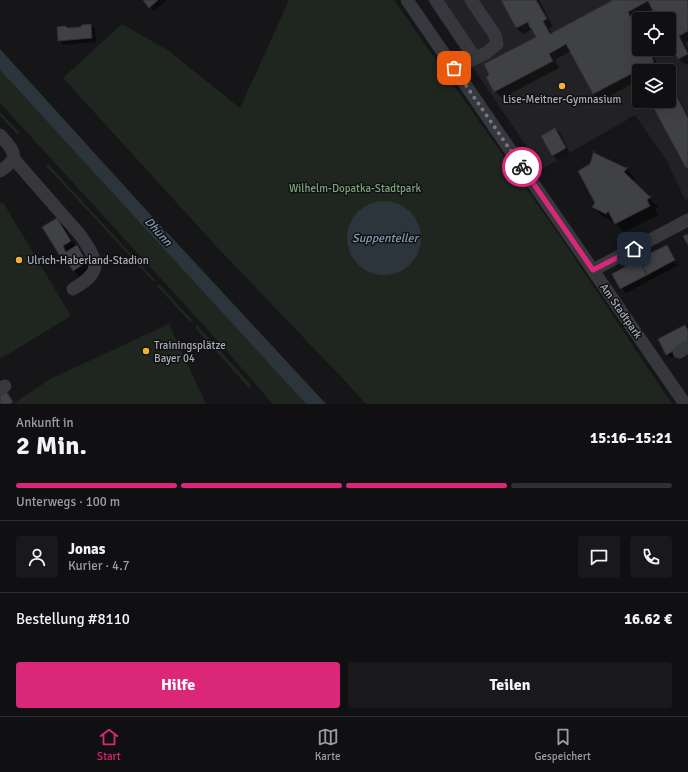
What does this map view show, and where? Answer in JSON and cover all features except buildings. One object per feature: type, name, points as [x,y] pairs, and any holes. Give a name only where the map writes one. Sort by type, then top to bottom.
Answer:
[{"type":"street","name":"Am Stadtpark","points":[[407,0],[685,404]]},
{"type":"street","points":[[436,0],[475,58]]},
{"type":"street","points":[[454,68],[486,53],[497,44],[495,35],[471,0]]},
{"type":"street","points":[[0,135],[13,152],[13,158],[10,164],[0,171]]},
{"type":"street","points":[[13,158],[81,236],[90,249],[95,260],[95,268],[92,275],[85,282],[73,289]]},
{"type":"street","points":[[593,270],[688,220]]},
{"type":"shaded area","name":"Lise-Meitner-Gymnasium","points":[[427,0],[688,0],[688,199],[685,200],[667,161],[635,115],[542,169]]},
{"type":"green space","name":"Wilhelm-Dopatka-Stadtpark","points":[[289,0],[394,0],[559,235],[672,404],[366,404],[217,247],[63,78],[122,24],[169,51],[240,108]]},
{"type":"green space","points":[[0,70],[306,404],[273,404],[218,341],[0,103]]},
{"type":"green space","points":[[0,112],[20,133],[18,135],[0,116]]},
{"type":"green space","points":[[48,164],[155,280],[154,282],[46,166]]},
{"type":"green space","name":"Ulrich-Haberland-Stadion","points":[[0,203],[4,204],[71,316],[0,359]]},
{"type":"green space","points":[[159,284],[193,321],[190,322],[157,286]]},
{"type":"green space","name":"Trainingsplätze Bayer 04","points":[[169,324],[206,404],[13,404],[50,379]]},
{"type":"green space","points":[[197,325],[251,385],[249,388],[195,328]]},
{"type":"water","name":"Dhünn","points":[[0,49],[326,404],[306,404],[0,70]]},
{"type":"water","name":"Suppenteller","points":[[384,201],[398,204],[410,212],[418,224],[421,238],[418,252],[410,264],[398,272],[384,275],[370,272],[358,264],[350,252],[347,238],[350,224],[358,212],[370,204]]},
{"type":"way so far","points":[[454,68],[522,167]]},
{"type":"place","name":"Lise-Meitner-Gymnasium","points":[[562,86]]},
{"type":"place","name":"Ulrich-Haberland-Stadion","points":[[19,260]]},
{"type":"place","name":"Trainingsplätze Bayer 04","points":[[146,351]]},
{"type":"route","points":[[522,167],[593,270],[634,249]]}]
